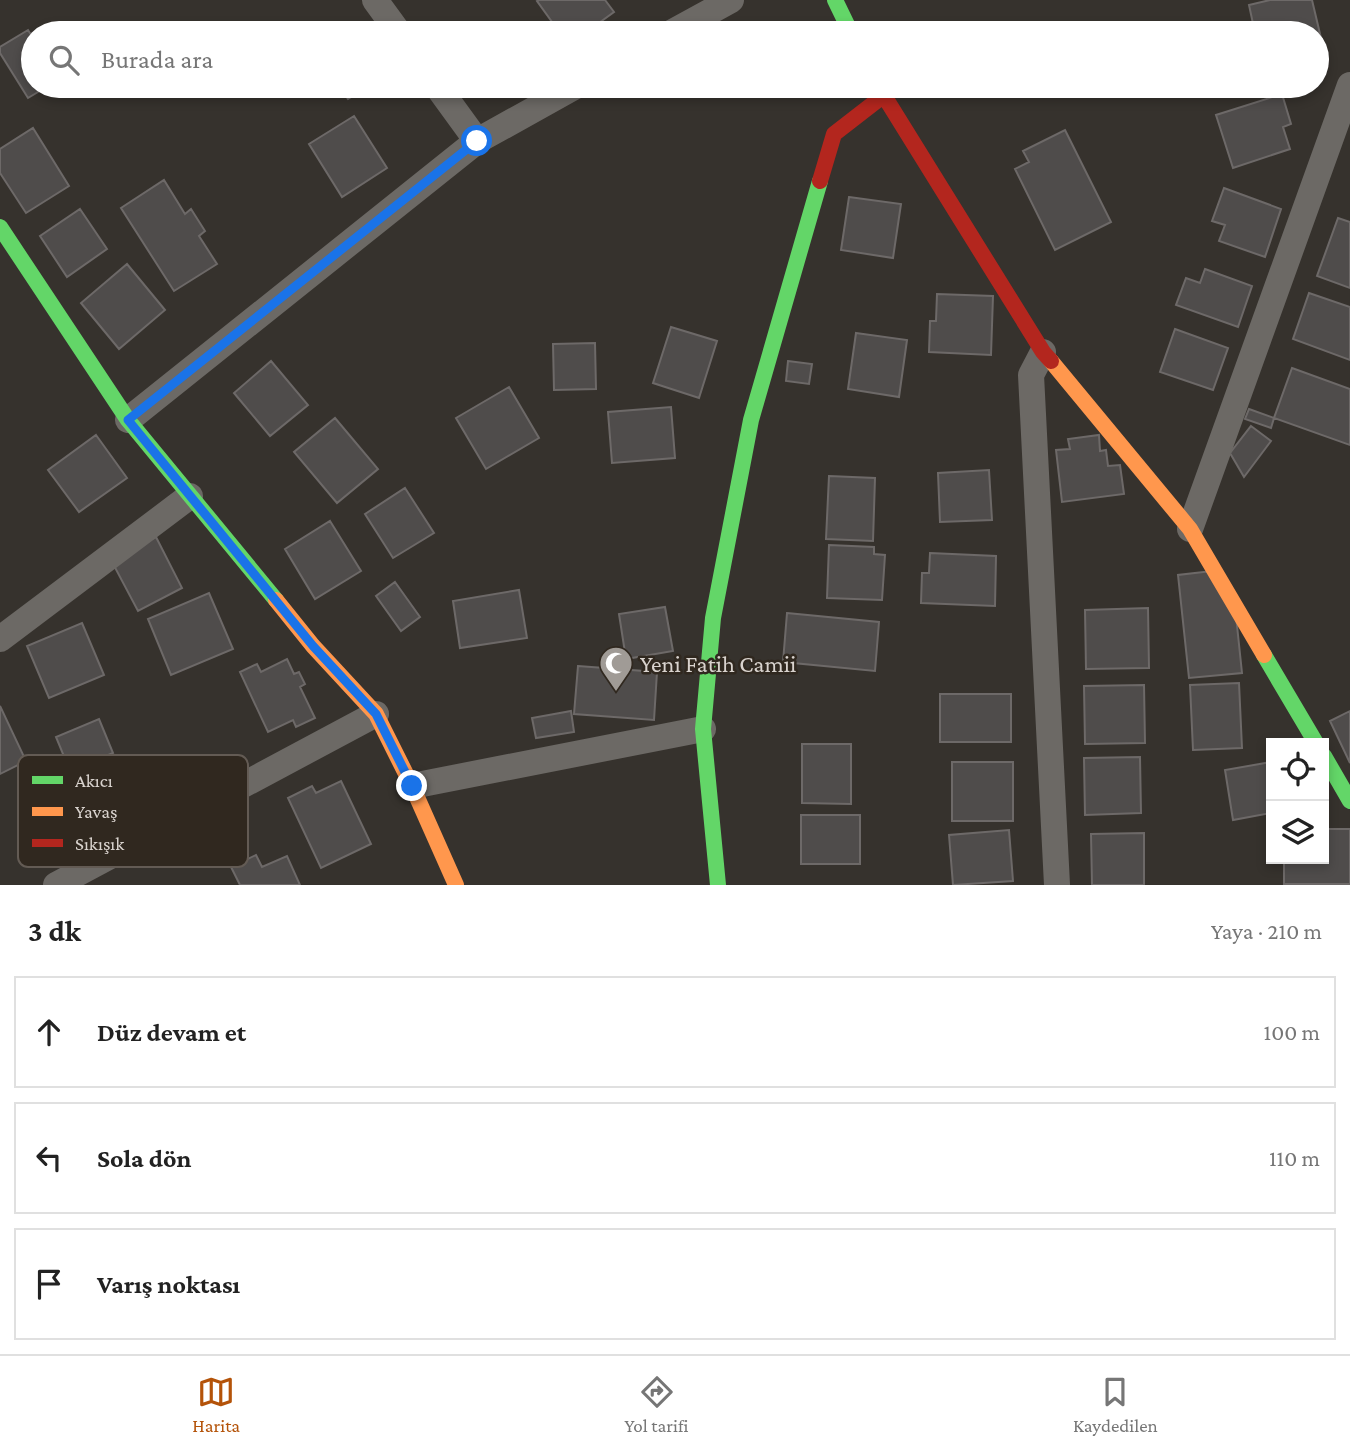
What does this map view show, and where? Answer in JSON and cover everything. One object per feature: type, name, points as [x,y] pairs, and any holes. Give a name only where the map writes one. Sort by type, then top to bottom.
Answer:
[{"type":"street","points":[[375,0],[390,21]]},
{"type":"street","points":[[693,21],[731,0]]},
{"type":"street","points":[[835,0],[845,21]]},
{"type":"street","points":[[1190,529],[1350,86]]},
{"type":"street","points":[[446,98],[477,141]]},
{"type":"street","points":[[128,420],[477,141],[554,98]]},
{"type":"street","points":[[718,885],[703,729],[713,618],[751,420],[834,134],[873,98]]},
{"type":"street","points":[[884,98],[1042,352],[1190,529],[1313,738]]},
{"type":"street","points":[[0,227],[128,420],[313,646],[376,714],[456,885]]},
{"type":"street","points":[[1042,352],[1031,375],[1057,885]]},
{"type":"street","points":[[0,639],[190,496]]},
{"type":"street","points":[[248,782],[376,714]]},
{"type":"street","points":[[412,786],[703,729]]},
{"type":"street","points":[[1329,765],[1350,801]]},
{"type":"street","points":[[56,885],[90,867]]},
{"type":"building","points":[[605,0],[614,12],[602,21],[551,21],[537,1]]},
{"type":"building","points":[[1270,0],[1312,0],[1317,21],[1252,21],[1249,5]]},
{"type":"building","points":[[21,34],[21,87],[0,53],[0,47]]},
{"type":"building","points":[[1269,98],[1283,98],[1291,124],[1283,127],[1290,149],[1233,168],[1216,115]]},
{"type":"building","points":[[354,116],[387,168],[342,197],[309,144]]},
{"type":"building","points":[[33,128],[69,186],[26,213],[0,173],[0,149]]},
{"type":"building","points":[[1065,130],[1111,222],[1055,250],[1015,169],[1029,162],[1023,151]]},
{"type":"building","points":[[164,180],[185,214],[191,209],[205,231],[199,236],[217,264],[174,291],[121,208]]},
{"type":"building","points":[[1224,188],[1281,209],[1265,257],[1219,241],[1225,225],[1212,221]]},
{"type":"building","points":[[849,197],[901,204],[893,258],[841,250]]},
{"type":"building","points":[[80,209],[107,249],[67,277],[40,236]]},
{"type":"building","points":[[1338,218],[1350,222],[1350,288],[1317,276]]},
{"type":"building","points":[[127,264],[165,310],[119,349],[81,303]]},
{"type":"building","points":[[1205,269],[1252,286],[1238,327],[1176,305],[1186,278],[1200,283]]},
{"type":"building","points":[[1309,293],[1350,307],[1350,360],[1293,339]]},
{"type":"building","points":[[937,294],[993,296],[991,355],[929,352],[930,321],[936,321]]},
{"type":"building","points":[[671,327],[717,341],[699,398],[653,383]]},
{"type":"building","points":[[1175,329],[1228,348],[1213,390],[1160,372]]},
{"type":"building","points":[[856,333],[907,340],[899,397],[848,389]]},
{"type":"building","points":[[595,343],[596,389],[554,390],[553,344]]},
{"type":"building","points":[[271,361],[308,405],[270,436],[234,393]]},
{"type":"building","points":[[788,361],[812,364],[809,384],[786,381]]},
{"type":"building","points":[[1292,368],[1350,389],[1350,445],[1274,418]]},
{"type":"building","points":[[509,387],[539,438],[486,469],[456,418]]},
{"type":"building","points":[[671,407],[675,458],[612,463],[608,412]]},
{"type":"building","points":[[1249,409],[1274,418],[1271,428],[1245,419]]},
{"type":"building","points":[[335,418],[378,469],[337,503],[294,452]]},
{"type":"building","points":[[1251,426],[1271,441],[1244,477],[1230,453]]},
{"type":"building","points":[[96,435],[127,478],[79,512],[48,470]]},
{"type":"building","points":[[1099,435],[1100,451],[1106,450],[1108,466],[1120,465],[1124,494],[1062,502],[1056,450],[1070,449],[1068,439]]},
{"type":"building","points":[[989,470],[992,520],[940,522],[938,473]]},
{"type":"building","points":[[829,476],[875,478],[873,541],[826,539]]},
{"type":"building","points":[[405,488],[434,533],[393,558],[365,514]]},
{"type":"building","points":[[330,521],[361,571],[315,599],[285,549]]},
{"type":"building","points":[[156,537],[182,588],[138,611],[111,560]]},
{"type":"building","points":[[829,545],[874,547],[874,554],[885,555],[882,600],[827,598]]},
{"type":"building","points":[[930,553],[996,556],[995,606],[921,603],[922,573],[929,573]]},
{"type":"building","points":[[1212,571],[1236,616],[1242,673],[1189,678],[1178,575]]},
{"type":"building","points":[[395,582],[420,617],[401,631],[376,596]]},
{"type":"building","points":[[519,590],[527,638],[460,648],[453,601]]},
{"type":"building","points":[[209,593],[233,649],[171,675],[148,619]]},
{"type":"building","points":[[665,607],[673,651],[626,659],[619,614]]},
{"type":"building","points":[[1148,608],[1149,668],[1086,669],[1085,610]]},
{"type":"building","points":[[787,613],[879,622],[875,671],[783,662]]},
{"type":"building","points":[[82,623],[104,675],[49,698],[27,646]]},
{"type":"building","points":[[287,659],[294,674],[299,672],[305,684],[300,687],[315,718],[296,727],[293,720],[268,732],[240,672],[257,664],[261,672]]},
{"type":"building","name":"Yeni Fatih Camii","points":[[578,666],[657,672],[654,720],[574,714]]},
{"type":"building","points":[[1239,683],[1242,748],[1193,750],[1190,685]]},
{"type":"building","points":[[1144,685],[1145,743],[1085,744],[1084,686]]},
{"type":"building","points":[[940,694],[1011,694],[1011,742],[940,742]]},
{"type":"building","points":[[0,706],[23,755],[18,755],[18,765],[0,774]]},
{"type":"building","points":[[571,711],[574,732],[536,738],[532,718]]},
{"type":"building","points":[[1350,711],[1350,763],[1330,721]]},
{"type":"building","points":[[99,719],[113,753],[63,755],[56,737]]},
{"type":"building","points":[[802,744],[851,744],[851,804],[802,803]]},
{"type":"building","points":[[1140,757],[1141,813],[1085,815],[1084,758]]},
{"type":"building","points":[[952,762],[1013,762],[1013,821],[952,821]]},
{"type":"building","points":[[1266,763],[1266,814],[1233,820],[1225,770]]},
{"type":"building","points":[[341,781],[371,844],[321,868],[288,798],[312,786],[316,793]]},
{"type":"building","points":[[801,815],[860,815],[860,864],[801,864]]},
{"type":"building","points":[[1329,829],[1350,829],[1350,884],[1284,884],[1284,864],[1329,864]]},
{"type":"building","points":[[1009,830],[1013,881],[953,885],[949,835]]},
{"type":"building","points":[[1144,833],[1144,885],[1092,885],[1091,834]]},
{"type":"building","points":[[256,855],[262,867],[287,856],[300,885],[240,885],[231,867],[248,867],[248,859]]},
{"type":"traffic: fast","points":[[835,0],[845,21]]},
{"type":"traffic: fast","points":[[718,885],[703,729],[713,618],[751,420],[820,181]]},
{"type":"traffic: fast","points":[[0,227],[128,420],[276,600]]},
{"type":"traffic: fast","points":[[1264,655],[1313,738]]},
{"type":"traffic: fast","points":[[1329,765],[1350,801]]},
{"type":"traffic: slow","points":[[1051,361],[1190,529],[1264,655]]},
{"type":"traffic: slow","points":[[276,600],[313,646],[376,714],[456,885]]},
{"type":"traffic: jam","points":[[820,181],[834,134],[880,98]]},
{"type":"traffic: jam","points":[[885,98],[1051,361]]},
{"type":"place","name":"Yeni Fatih Camii","points":[[616,693]]},
{"type":"route","points":[[412,786],[376,714],[313,646],[128,420],[477,141]]}]
